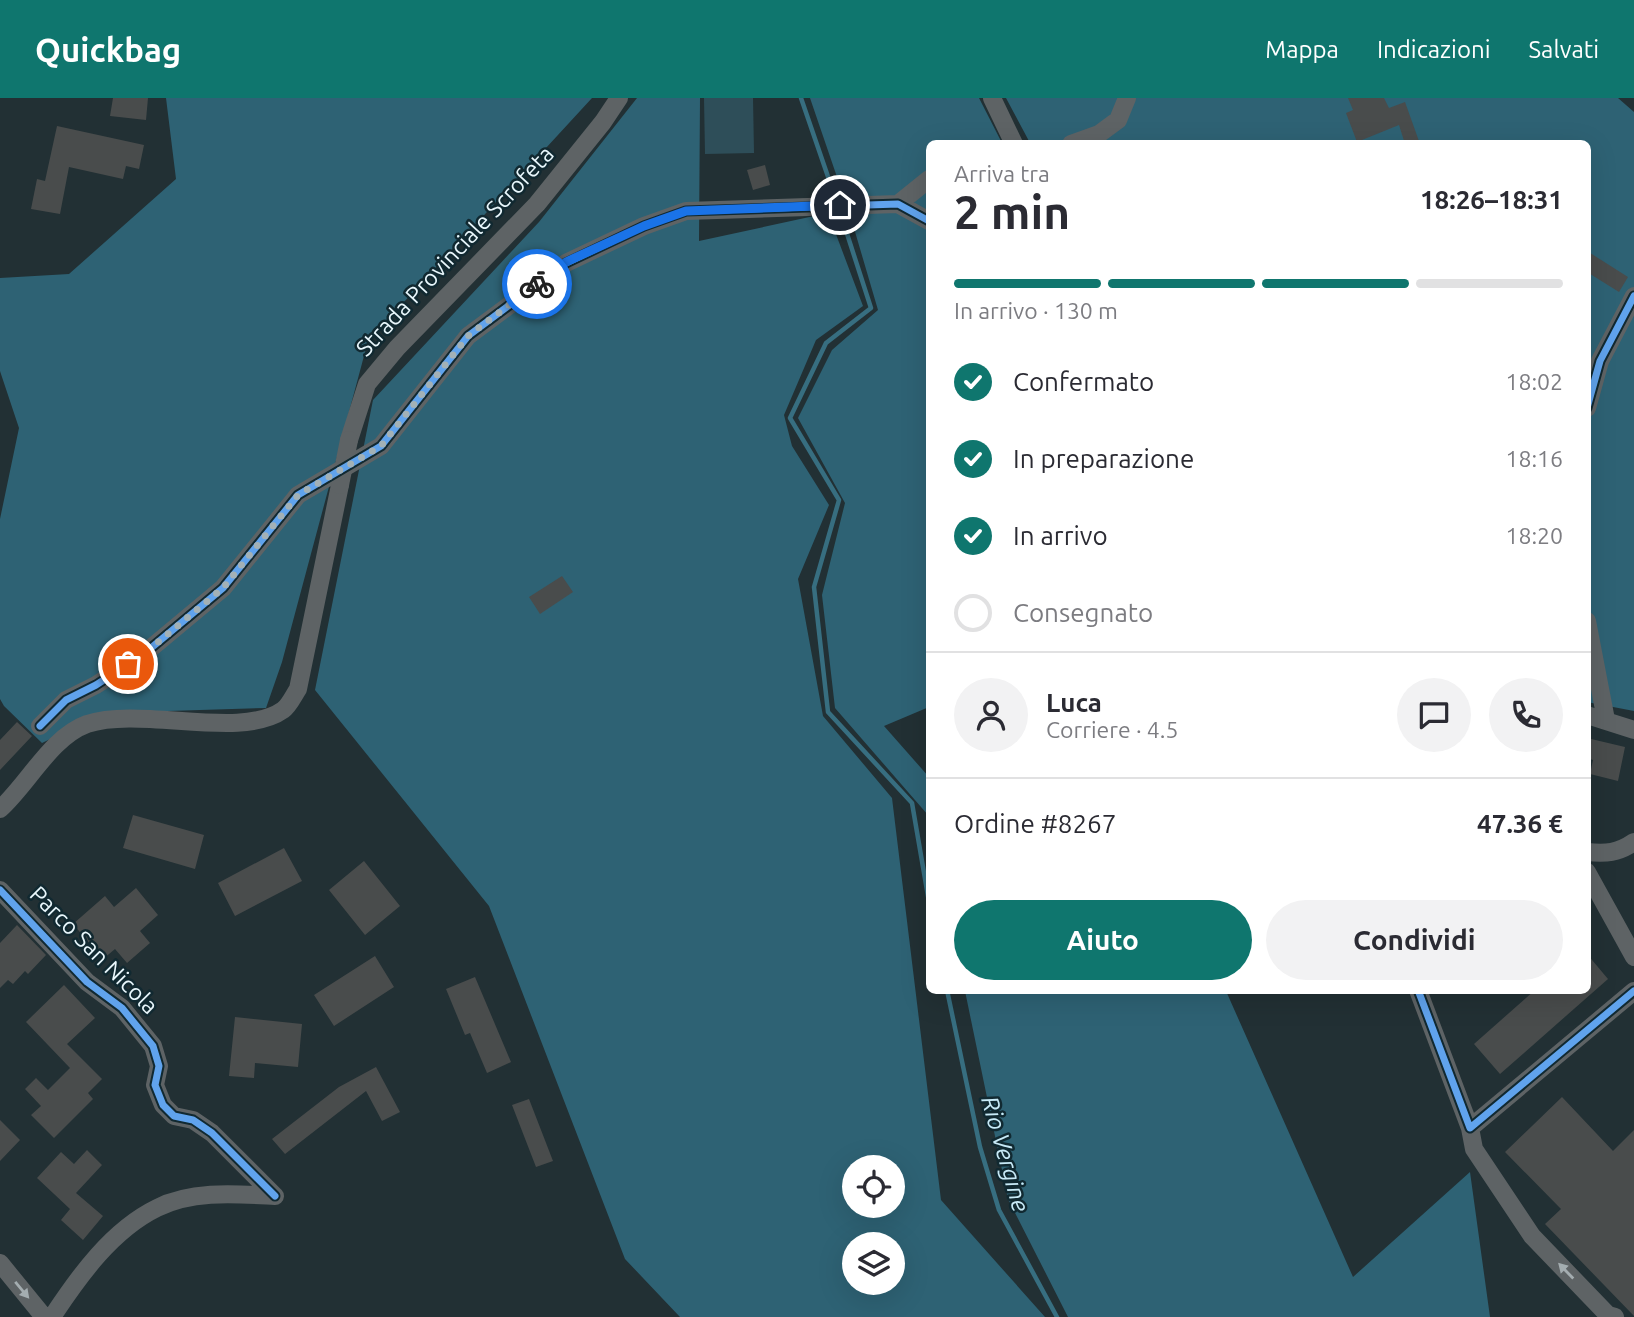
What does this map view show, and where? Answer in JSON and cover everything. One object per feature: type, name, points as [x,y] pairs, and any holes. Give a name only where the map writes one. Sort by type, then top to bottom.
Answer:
[{"type":"street","name":"Strada Provinciale Scrofeta","points":[[1,810],[67,734],[89,724],[135,718],[226,723],[265,719],[284,709],[298,689],[349,440],[367,384],[397,348],[537,204],[619,98]]},
{"type":"street","points":[[992,98],[1012,140]]},
{"type":"street","points":[[1082,140],[1099,134],[1118,120],[1127,98]]},
{"type":"street","points":[[898,204],[926,181]]},
{"type":"street","points":[[40,726],[66,700],[96,685],[145,653],[223,588],[298,495],[381,446],[468,336],[566,262],[644,226],[686,211],[898,204],[926,219]]},
{"type":"street","points":[[1591,394],[1600,361],[1634,296]]},
{"type":"street","points":[[1591,642],[1606,720]]},
{"type":"street","points":[[1591,716],[1634,730]]},
{"type":"street","points":[[1591,852],[1608,854],[1634,842]]},
{"type":"street","points":[[1591,879],[1634,957]]},
{"type":"street","name":"Parco San Nicola","points":[[0,890],[87,982],[122,1008],[153,1046],[159,1066],[155,1085],[163,1105],[174,1116],[192,1119],[212,1133],[275,1196],[214,1195],[157,1207],[126,1228],[94,1260],[52,1317]]},
{"type":"street","points":[[1470,1128],[1634,992]]},
{"type":"street","points":[[1420,994],[1470,1128],[1474,1149],[1532,1236],[1608,1315],[1615,1317]]},
{"type":"street","points":[[0,1263],[44,1317]]},
{"type":"shaded area","points":[[166,98],[592,98],[368,341],[282,662],[266,708],[104,713],[42,743],[0,699],[0,519],[19,428],[0,371],[0,278],[69,274],[176,179]]},
{"type":"shaded area","points":[[637,98],[700,98],[699,241],[828,213],[863,306],[816,340],[784,415],[792,446],[829,505],[798,579],[823,716],[892,798],[941,1200],[1045,1317],[680,1317],[625,1259],[489,906],[315,690],[373,400],[539,222]]},
{"type":"shaded area","points":[[704,98],[753,98],[754,153],[705,154]]},
{"type":"shaded area","points":[[810,98],[979,98],[1000,140],[926,140],[926,708],[884,726],[926,774],[926,813],[835,708],[822,595],[845,503],[798,418],[832,350],[878,310],[851,218]]},
{"type":"shaded area","points":[[1006,98],[1618,98],[1634,112],[1634,711],[1591,703],[1591,140],[1028,140]]},
{"type":"shaded area","points":[[966,994],[1227,994],[1353,1277],[1470,1172],[1490,1317],[1068,1317],[1008,1199]]},
{"type":"building","points":[[113,98],[148,98],[146,120],[110,116]]},
{"type":"building","points":[[1348,98],[1384,98],[1389,108],[1405,102],[1419,140],[1404,140],[1399,125],[1356,140],[1346,113],[1353,110]]},
{"type":"building","points":[[57,126],[144,145],[139,169],[126,166],[123,179],[69,167],[60,214],[31,209],[37,179],[45,181]]},
{"type":"building","points":[[765,165],[770,185],[753,190],[747,170]]},
{"type":"building","points":[[1591,254],[1628,277],[1619,292],[1591,274]]},
{"type":"building","points":[[562,576],[573,592],[540,614],[529,597]]},
{"type":"building","points":[[17,722],[32,736],[0,770],[0,740]]},
{"type":"building","points":[[1591,739],[1625,747],[1618,781],[1591,774]]},
{"type":"building","points":[[133,815],[204,835],[195,869],[123,848]]},
{"type":"building","points":[[284,848],[302,881],[235,916],[218,883]]},
{"type":"building","points":[[364,861],[400,906],[365,935],[329,890]]},
{"type":"building","points":[[136,888],[158,915],[140,931],[150,943],[127,963],[115,949],[103,959],[73,924],[105,896],[114,907]]},
{"type":"building","points":[[17,925],[46,955],[28,974],[25,971],[13,984],[8,980],[0,988],[0,943]]},
{"type":"building","points":[[375,956],[394,987],[334,1026],[314,995]]},
{"type":"building","points":[[1591,959],[1608,979],[1591,994]]},
{"type":"building","points":[[475,977],[511,1062],[487,1073],[470,1033],[465,1035],[446,989]]},
{"type":"building","points":[[64,985],[95,1018],[67,1044],[102,1079],[88,1093],[93,1099],[54,1138],[31,1115],[41,1106],[25,1089],[36,1078],[48,1090],[70,1068],[26,1022]]},
{"type":"building","points":[[1530,994],[1591,994],[1500,1074],[1474,1044]]},
{"type":"building","points":[[235,1017],[302,1024],[298,1067],[255,1063],[254,1078],[229,1076]]},
{"type":"building","points":[[376,1067],[400,1112],[382,1121],[366,1091],[285,1154],[272,1139],[339,1087]]},
{"type":"building","points":[[1562,1097],[1613,1151],[1634,1130],[1634,1316],[1545,1224],[1561,1209],[1505,1152]]},
{"type":"building","points":[[529,1099],[553,1161],[536,1167],[512,1105]]},
{"type":"building","points":[[0,1120],[20,1140],[0,1161]]},
{"type":"building","points":[[87,1150],[102,1165],[76,1193],[103,1216],[83,1240],[61,1220],[70,1209],[37,1178],[61,1152],[74,1164]]},
{"type":"waterway","name":"Rio Vergine","points":[[801,98],[836,200]]},
{"type":"waterway","name":"Rio Vergine","points":[[840,212],[871,308],[826,343],[790,418],[839,500],[814,587],[828,712],[912,803],[926,885]]},
{"type":"waterway","name":"Rio Vergine","points":[[948,994],[980,1147],[999,1210],[1057,1317]]},
{"type":"cycle path","points":[[40,726],[66,700],[96,685],[145,653],[223,588],[298,495],[381,446],[468,336],[566,263],[644,226],[686,211],[898,204],[926,219]]},
{"type":"cycle path","points":[[1591,394],[1600,361],[1634,296]]},
{"type":"cycle path","points":[[0,890],[87,982],[122,1008],[153,1046],[159,1066],[155,1085],[163,1105],[174,1116],[193,1120],[212,1133],[275,1196]]},
{"type":"cycle path","points":[[1420,994],[1470,1128],[1634,991]]},
{"type":"way so far","points":[[128,664],[223,588],[298,495],[381,446],[468,336],[537,284]]},
{"type":"route","points":[[537,284],[566,262],[644,226],[686,211],[840,205]]}]
